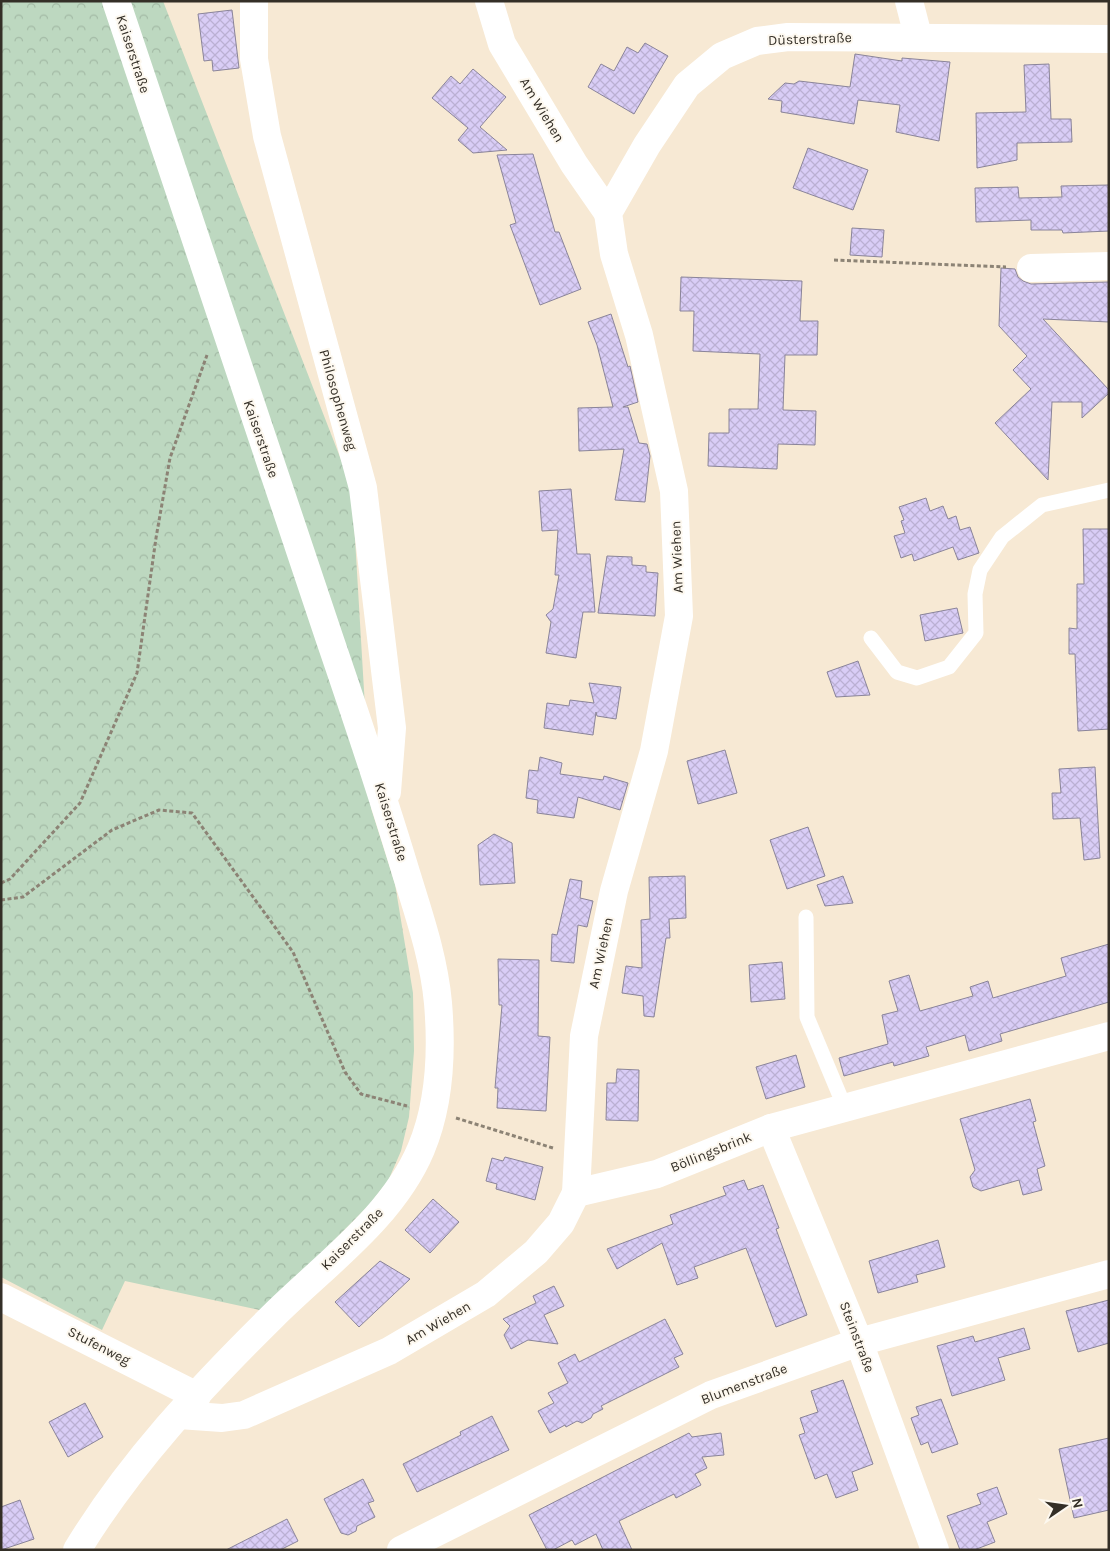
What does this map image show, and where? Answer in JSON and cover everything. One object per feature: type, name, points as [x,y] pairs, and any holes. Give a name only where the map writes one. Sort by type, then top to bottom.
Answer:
[{"type":"street","name":"Kaiserstraße","points":[[77,1550],[118,1486],[188,1405],[270,1319],[379,1215],[399,1187],[421,1150],[433,1111],[440,1056],[438,1001],[427,939],[386,805],[222,324],[116,1]]},
{"type":"street","name":"Philosophenweg","points":[[254,1],[254,59],[267,136],[363,488],[392,728],[386,805]]},
{"type":"street","name":"Am Wiehen","points":[[188,1405],[222,1418],[244,1415],[389,1351],[486,1294],[515,1270],[536,1252],[561,1224],[576,1193],[584,1036],[614,891],[654,750],[679,616],[674,491],[639,335],[614,254],[608,212],[574,164],[502,44],[489,1]]},
{"type":"street","points":[[909,1],[918,36]]},
{"type":"street","name":"Düsterstraße","points":[[608,212],[647,145],[687,85],[722,56],[756,41],[788,37],[918,36],[1109,39]]},
{"type":"street","points":[[1031,268],[1109,266]]},
{"type":"street","name":"Böllingsbrink","points":[[576,1193],[657,1174],[771,1128],[1109,1036]]},
{"type":"street","name":"Steinstraße","points":[[771,1128],[859,1342],[935,1550]]},
{"type":"street","name":"Blumenstraße","points":[[401,1550],[711,1395],[859,1342],[1109,1274]]},
{"type":"street","name":"Stufenweg","points":[[1,1297],[188,1405]]},
{"type":"lane","points":[[871,638],[897,672],[917,678],[948,667],[976,633],[975,594],[980,570],[1002,537],[1042,505],[1109,490]]},
{"type":"lane","points":[[806,917],[807,1017],[844,1108]]},
{"type":"path","points":[[834,260],[1031,268]]},
{"type":"path","points":[[1,883],[10,879],[80,802],[136,673],[170,458],[201,368],[222,324]]},
{"type":"path","points":[[1,900],[23,896],[112,830],[159,810],[192,813],[293,952],[345,1072],[361,1094],[409,1107],[433,1111],[578,1155]]},
{"type":"green space","points":[[1,1],[163,1],[352,488],[371,808],[395,884],[413,993],[414,1051],[409,1117],[401,1151],[388,1181],[369,1205],[264,1311],[125,1281],[102,1330],[1,1277]]},
{"type":"building","points":[[232,10],[239,68],[213,71],[212,60],[204,61],[198,14]]},
{"type":"building","points":[[645,43],[668,56],[634,114],[588,87],[601,64],[614,71],[627,47],[638,53]]},
{"type":"building","points":[[855,54],[902,61],[902,58],[950,62],[939,141],[896,132],[900,105],[858,100],[854,124],[781,112],[782,101],[768,99],[785,83],[794,84],[799,81],[850,87]]},
{"type":"building","points":[[1049,64],[1051,119],[1071,119],[1072,142],[1017,143],[1017,160],[977,168],[976,113],[1026,112],[1024,65]]},
{"type":"building","points":[[473,69],[506,97],[480,127],[507,150],[473,153],[458,140],[468,128],[432,98],[451,76],[460,84]]},
{"type":"building","points":[[808,148],[868,170],[853,210],[793,188]]},
{"type":"building","points":[[533,154],[555,232],[559,232],[581,289],[540,305],[510,225],[516,223],[497,155]]},
{"type":"building","points":[[1109,185],[1109,231],[1063,233],[1062,230],[1031,230],[1031,220],[976,222],[975,188],[1018,187],[1019,198],[1062,197],[1061,186]]},
{"type":"building","points":[[852,228],[884,230],[882,257],[850,255]]},
{"type":"building","points":[[1001,268],[1015,269],[1018,277],[1031,284],[1109,282],[1109,322],[1043,319],[1109,390],[1109,393],[1082,418],[1082,402],[1052,402],[1048,480],[995,423],[1031,389],[1013,370],[1027,356],[999,326]]},
{"type":"building","points":[[681,277],[802,281],[800,321],[818,321],[817,355],[785,355],[783,410],[816,411],[815,445],[778,444],[777,469],[708,466],[709,433],[729,433],[729,409],[758,409],[760,354],[693,351],[694,311],[680,311]]},
{"type":"building","points":[[611,314],[628,367],[630,366],[638,402],[623,407],[628,407],[639,443],[647,444],[650,456],[645,502],[615,500],[624,449],[579,451],[578,408],[613,407],[597,345],[588,322]]},
{"type":"building","points":[[571,489],[577,554],[590,554],[595,612],[583,612],[576,658],[546,653],[551,622],[546,615],[553,609],[559,575],[555,575],[558,530],[542,531],[539,491]]},
{"type":"building","points":[[926,498],[930,511],[943,506],[948,519],[956,516],[960,530],[970,527],[979,553],[958,560],[953,547],[914,561],[912,554],[901,558],[894,536],[905,533],[901,521],[904,520],[899,507]]},
{"type":"building","points":[[1083,529],[1109,529],[1109,729],[1078,731],[1075,654],[1069,654],[1069,628],[1077,629],[1077,584],[1084,584]]},
{"type":"building","points":[[607,556],[632,557],[632,565],[646,566],[646,572],[658,573],[655,616],[598,613]]},
{"type":"building","points":[[957,608],[963,633],[925,641],[920,615]]},
{"type":"building","points":[[858,661],[870,695],[836,697],[827,672]]},
{"type":"building","points":[[589,683],[621,687],[616,719],[597,716],[596,712],[593,735],[544,728],[547,703],[569,706],[570,700],[594,703]]},
{"type":"building","points":[[725,750],[737,793],[698,804],[687,761]]},
{"type":"building","points":[[540,757],[562,763],[560,774],[603,780],[604,776],[628,783],[620,810],[578,797],[574,818],[537,813],[538,800],[526,798],[529,770],[538,771]]},
{"type":"building","points":[[1095,767],[1100,858],[1084,860],[1080,818],[1053,819],[1052,793],[1061,793],[1059,769]]},
{"type":"building","points":[[808,827],[825,876],[787,889],[770,840]]},
{"type":"building","points":[[494,834],[512,843],[515,883],[480,885],[478,845]]},
{"type":"building","points":[[685,876],[686,918],[669,919],[670,938],[666,938],[654,1017],[644,1016],[643,996],[622,993],[626,966],[642,968],[641,920],[650,919],[649,877]]},
{"type":"building","points":[[843,876],[853,903],[825,906],[817,885]]},
{"type":"building","points":[[570,879],[582,881],[580,898],[593,901],[587,927],[578,925],[574,963],[551,961],[552,934],[557,935]]},
{"type":"building","points":[[1109,944],[1109,1002],[1000,1034],[1002,1041],[969,1051],[965,1035],[926,1047],[929,1056],[894,1066],[893,1062],[844,1076],[839,1058],[888,1044],[882,1015],[898,1011],[889,981],[909,975],[920,1011],[973,996],[970,987],[988,981],[993,998],[1066,976],[1061,958]]},
{"type":"building","points":[[498,959],[539,960],[538,1036],[550,1037],[546,1111],[497,1108],[498,1088],[495,1088],[502,1005],[499,1005]]},
{"type":"building","points":[[782,962],[785,999],[751,1002],[749,965]]},
{"type":"building","points":[[796,1055],[805,1087],[766,1099],[756,1067]]},
{"type":"building","points":[[617,1069],[639,1070],[638,1121],[606,1120],[607,1083],[616,1083]]},
{"type":"building","points":[[1030,1099],[1036,1121],[1033,1122],[1045,1166],[1037,1169],[1042,1190],[1023,1195],[1019,1180],[981,1191],[973,1187],[970,1177],[975,1170],[960,1119]]},
{"type":"building","points":[[505,1157],[543,1167],[535,1200],[496,1189],[497,1184],[486,1181],[492,1158],[503,1161]]},
{"type":"building","points":[[744,1180],[748,1190],[763,1185],[779,1228],[776,1229],[807,1315],[776,1327],[746,1248],[694,1267],[698,1278],[677,1285],[662,1243],[617,1269],[607,1249],[673,1224],[670,1215],[726,1195],[723,1187]]},
{"type":"building","points":[[433,1199],[459,1222],[430,1253],[405,1230]]},
{"type":"building","points":[[938,1240],[945,1267],[916,1275],[918,1282],[878,1293],[869,1261]]},
{"type":"building","points":[[380,1261],[410,1279],[359,1327],[335,1302]]},
{"type":"building","points":[[554,1286],[564,1306],[544,1315],[558,1344],[528,1340],[511,1349],[504,1335],[510,1326],[503,1319],[536,1303],[533,1296]]},
{"type":"building","points":[[1109,1300],[1109,1343],[1078,1352],[1066,1311]]},
{"type":"building","points":[[665,1319],[683,1354],[674,1358],[679,1367],[601,1406],[603,1409],[582,1423],[577,1421],[550,1433],[538,1411],[554,1403],[548,1393],[568,1383],[558,1363],[575,1354],[579,1362]]},
{"type":"building","points":[[1024,1328],[1030,1349],[998,1358],[1005,1380],[952,1396],[937,1346],[973,1336],[975,1342]]},
{"type":"building","points":[[843,1380],[873,1464],[852,1472],[858,1490],[836,1498],[827,1474],[815,1479],[799,1435],[805,1433],[800,1418],[818,1412],[811,1391]]},
{"type":"building","points":[[941,1399],[958,1444],[932,1453],[928,1442],[921,1445],[911,1418],[919,1415],[916,1407]]},
{"type":"building","points":[[85,1403],[103,1437],[68,1457],[49,1422]]},
{"type":"building","points":[[492,1416],[509,1450],[417,1492],[403,1464],[461,1435],[460,1432]]},
{"type":"building","points":[[689,1433],[692,1437],[721,1433],[724,1455],[702,1457],[707,1468],[695,1474],[701,1485],[676,1498],[674,1494],[619,1521],[632,1550],[603,1550],[596,1534],[575,1545],[572,1540],[553,1550],[547,1550],[529,1515]]},
{"type":"building","points":[[1109,1438],[1109,1510],[1074,1518],[1059,1449]]},
{"type":"building","points":[[363,1479],[374,1501],[368,1503],[375,1517],[357,1526],[356,1531],[348,1535],[341,1533],[324,1499]]},
{"type":"building","points":[[997,1487],[1007,1514],[987,1522],[995,1542],[974,1550],[960,1550],[947,1516],[981,1504],[977,1494]]},
{"type":"building","points":[[20,1500],[34,1539],[1,1550],[1,1507]]},
{"type":"building","points":[[287,1519],[298,1541],[280,1550],[226,1550]]}]
